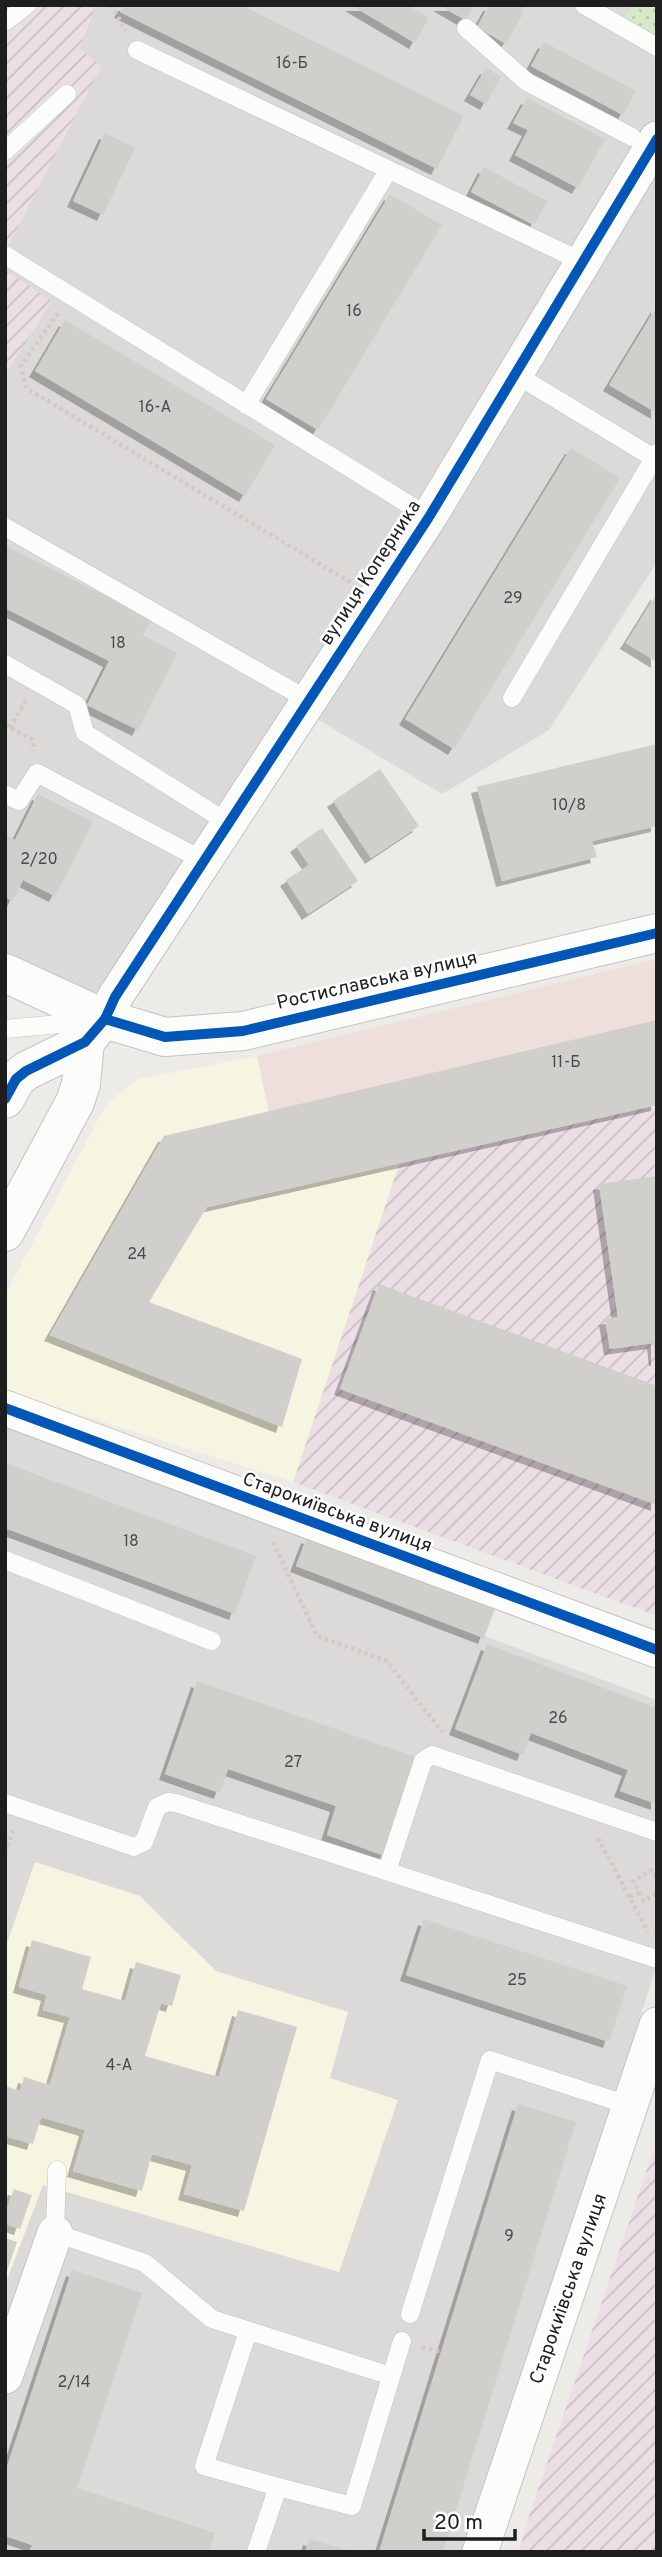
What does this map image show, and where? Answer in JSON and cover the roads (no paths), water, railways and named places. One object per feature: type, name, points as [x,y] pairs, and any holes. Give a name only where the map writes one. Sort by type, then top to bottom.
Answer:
[{"type":"street","name":"вулиця Коперника","points":[[95,1030],[429,517],[583,262],[645,138]]},
{"type":"street","name":"Ростиславська вулиця","points":[[5,973],[95,1030],[165,1037],[243,1031],[657,933]]},
{"type":"street","points":[[5,1099],[16,1079],[26,1071],[95,1030]]},
{"type":"street","points":[[5,1232],[75,1102],[95,1030]]},
{"type":"street","name":"Старокиївська вулиця","points":[[5,1408],[657,1650]]},
{"type":"street","name":"Старокиївська вулиця","points":[[480,2552],[657,2025]]},
{"type":"street","points":[[5,2376],[55,2233]]},
{"type":"lane","points":[[5,22],[27,5]]},
{"type":"lane","points":[[584,5],[657,47]]},
{"type":"lane","points":[[467,28],[527,82],[645,138]]},
{"type":"lane","points":[[136,50],[583,262]]},
{"type":"lane","points":[[5,151],[67,94]]},
{"type":"lane","points":[[246,405],[388,171]]},
{"type":"lane","points":[[5,255],[429,517]]},
{"type":"lane","points":[[512,698],[655,455],[515,374]]},
{"type":"lane","points":[[5,527],[308,700]]},
{"type":"lane","points":[[5,664],[77,705],[85,733],[230,824]]},
{"type":"lane","points":[[5,794],[19,801],[37,773],[206,862]]},
{"type":"lane","points":[[5,1029],[95,1030]]},
{"type":"lane","points":[[5,1560],[212,1641]]},
{"type":"lane","points":[[387,1871],[423,1760],[432,1755],[657,1832]]},
{"type":"lane","points":[[5,1803],[134,1847],[144,1842],[157,1807],[167,1802],[176,1803],[657,1959]]},
{"type":"lane","points":[[410,2314],[490,2060],[631,2106]]},
{"type":"lane","points":[[57,2170],[55,2233],[145,2263],[212,2319],[391,2376]]},
{"type":"lane","points":[[248,2331],[204,2466],[352,2506],[402,2342]]},
{"type":"lane","points":[[256,2552],[278,2487]]}]
